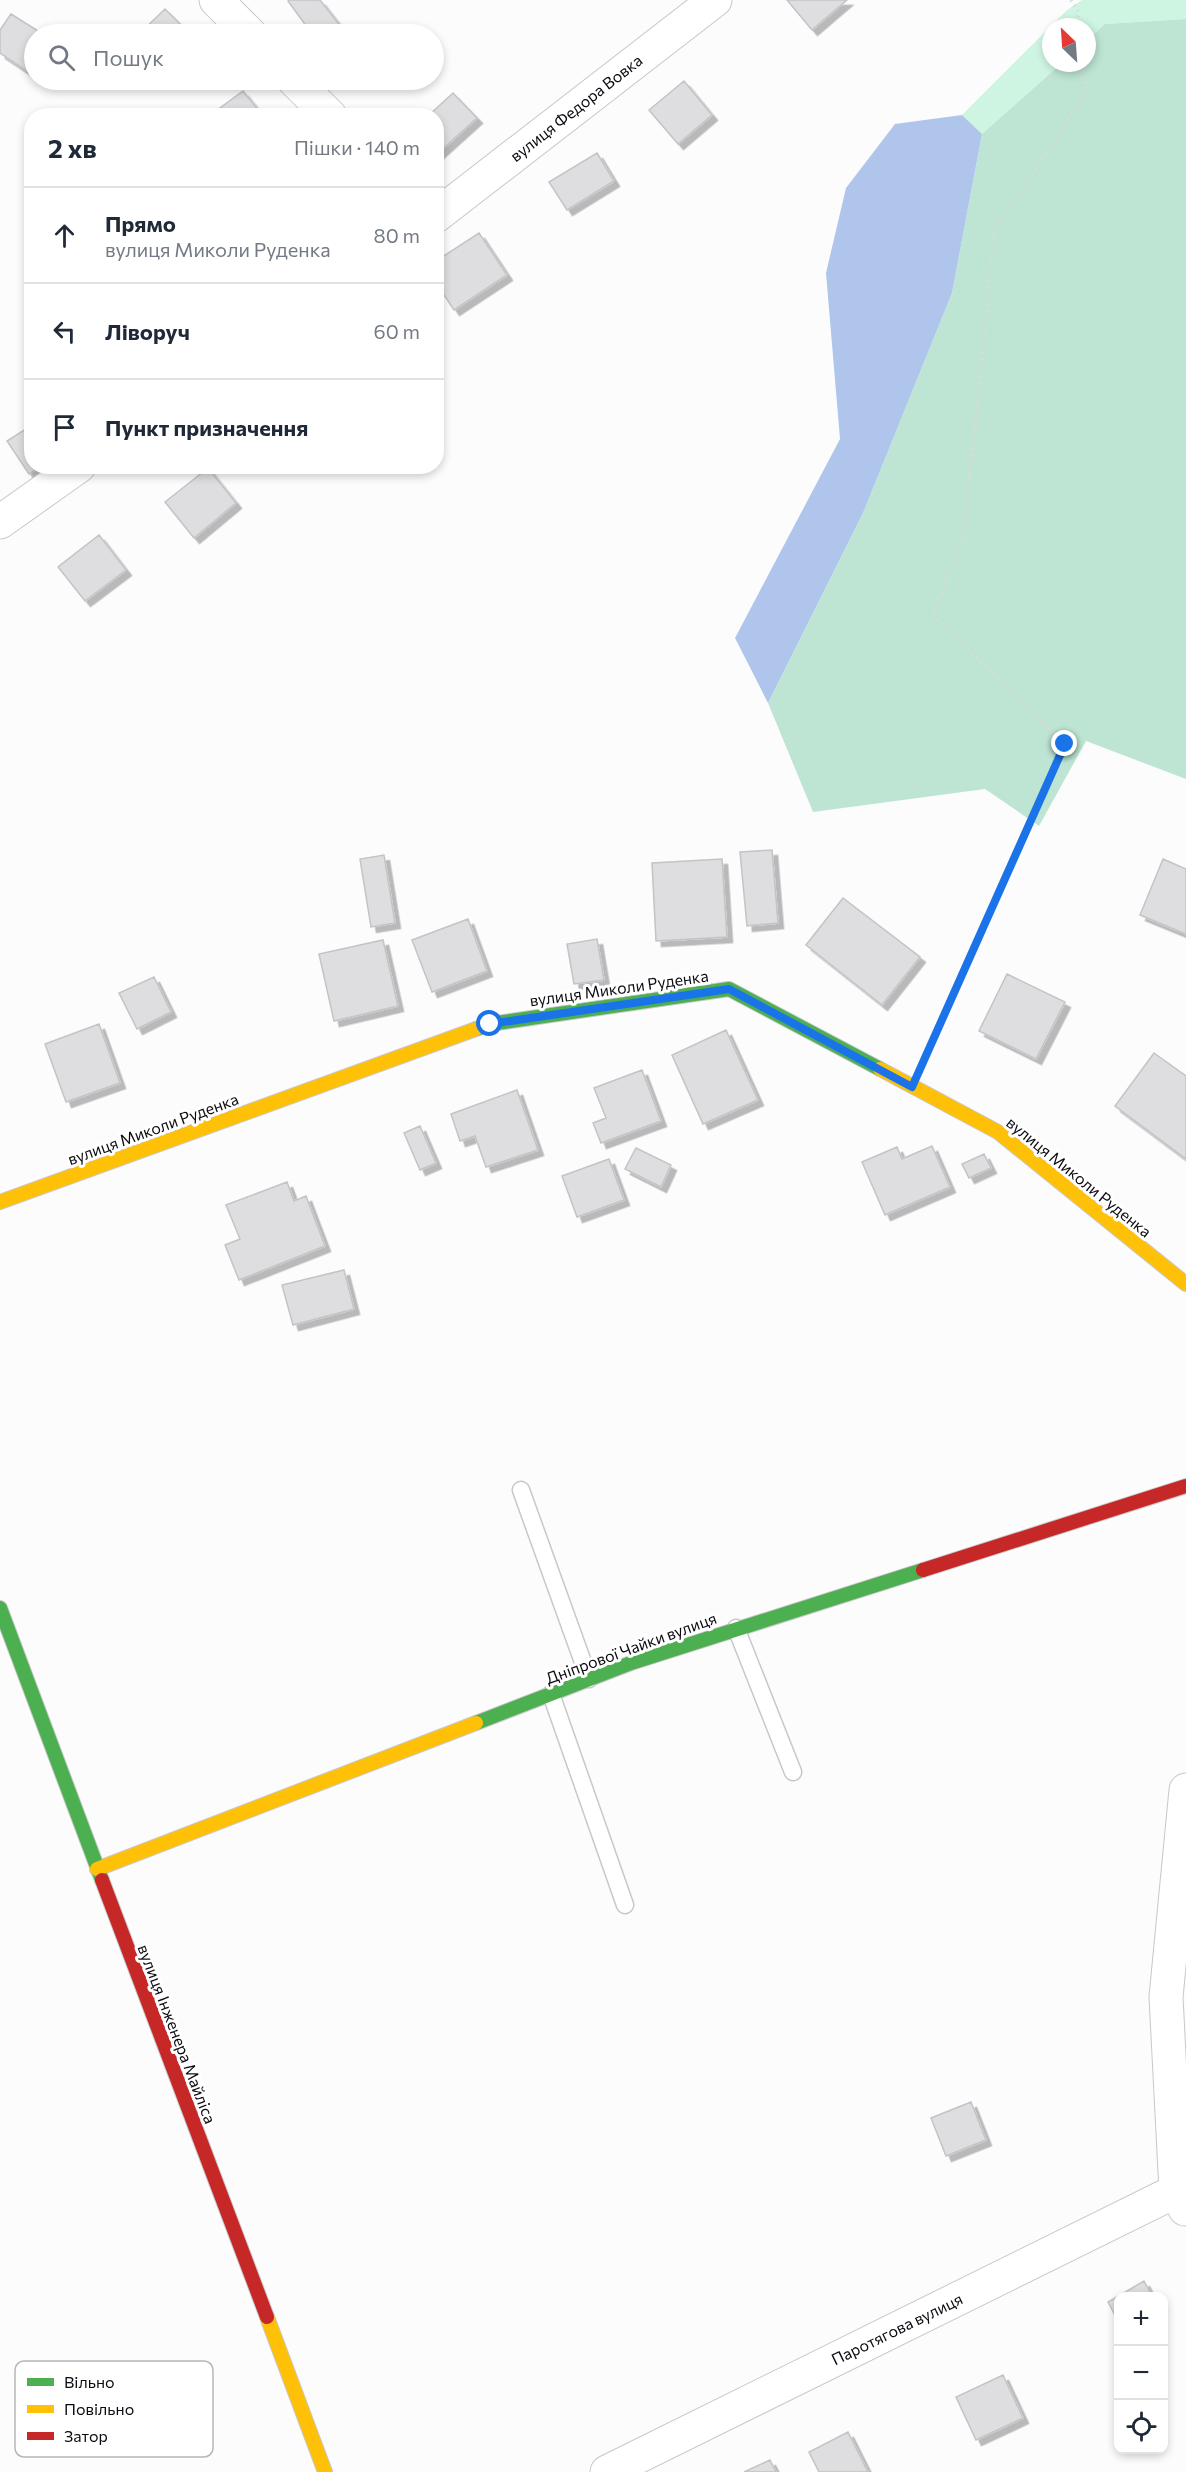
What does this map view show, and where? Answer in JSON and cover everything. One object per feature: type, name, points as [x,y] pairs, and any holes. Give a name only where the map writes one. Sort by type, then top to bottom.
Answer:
[{"type":"street","points":[[216,0],[240,24]]},
{"type":"street","name":"вулиця Федора Вовка","points":[[444,210],[715,0]]},
{"type":"street","points":[[304,90],[322,108]]},
{"type":"street","points":[[0,522],[69,474]]},
{"type":"street","name":"вулиця Миколи Руденка","points":[[0,1202],[490,1024],[729,989],[998,1132],[1186,1284]]},
{"type":"street","name":"Дніпрової Чайки вулиця","points":[[97,1869],[589,1679],[736,1628],[1186,1486]]},
{"type":"street","name":"вулиця Інженера Майліса","points":[[0,1608],[325,2472]]},
{"type":"street","points":[[1183,2196],[1166,1997],[1186,1790]]},
{"type":"street","name":"Паротягова вулиця","points":[[607,2472],[1183,2196]]},
{"type":"lane","points":[[521,1490],[589,1679]]},
{"type":"lane","points":[[736,1628],[793,1772]]},
{"type":"lane","points":[[551,1694],[625,1905]]},
{"type":"path","points":[[1071,0],[1079,13],[1077,18]]},
{"type":"path","points":[[912,1087],[1065,744],[933,615],[964,537],[995,226],[1041,162],[1087,89],[1082,72]]},
{"type":"green space","points":[[1082,0],[1186,0],[1186,19],[1105,24],[1096,32],[1096,18],[1059,18]]},
{"type":"green space","points":[[1186,19],[1186,779],[1086,741],[1039,826],[985,789],[813,812],[768,703],[863,513],[952,293],[982,134],[1052,72],[1096,72],[1096,32],[1105,24]]},
{"type":"green space","points":[[1042,35],[1042,72],[1052,72],[982,134],[962,115]]},
{"type":"water","points":[[962,115],[982,134],[952,293],[863,513],[768,703],[735,638],[840,439],[826,273],[846,188],[895,124]]},
{"type":"building","points":[[320,0],[339,24],[305,24],[288,1]]},
{"type":"building","points":[[787,0],[847,0],[812,30]]},
{"type":"building","points":[[165,9],[180,24],[149,24]]},
{"type":"building","points":[[11,14],[27,24],[24,24],[24,69],[0,53],[0,30]]},
{"type":"building","points":[[684,81],[712,115],[678,144],[649,110]]},
{"type":"building","points":[[243,91],[257,108],[220,108]]},
{"type":"building","points":[[453,93],[477,118],[444,148],[444,108],[437,108]]},
{"type":"building","points":[[597,153],[614,181],[567,210],[549,182]]},
{"type":"building","points":[[479,233],[507,275],[454,310],[444,295],[444,256]]},
{"type":"building","points":[[24,430],[24,466],[7,441]]},
{"type":"building","points":[[200,474],[213,474],[236,503],[194,538],[165,502]]},
{"type":"building","points":[[99,535],[126,570],[85,601],[58,567]]},
{"type":"building","points":[[772,850],[778,923],[747,926],[740,852]]},
{"type":"building","points":[[384,855],[395,923],[371,927],[360,859]]},
{"type":"building","points":[[722,859],[727,937],[656,941],[652,863]]},
{"type":"building","points":[[1163,859],[1186,869],[1186,934],[1140,915]]},
{"type":"building","points":[[843,898],[920,957],[882,1005],[806,945]]},
{"type":"building","points":[[468,919],[487,971],[432,992],[412,940]]},
{"type":"building","points":[[597,939],[604,980],[574,984],[567,944]]},
{"type":"building","points":[[383,940],[398,1006],[334,1021],[319,954]]},
{"type":"building","points":[[1007,974],[1065,1002],[1036,1059],[979,1031]]},
{"type":"building","points":[[154,977],[171,1012],[137,1029],[119,993]]},
{"type":"building","points":[[99,1024],[120,1083],[66,1102],[45,1044]]},
{"type":"building","points":[[726,1030],[758,1100],[703,1124],[672,1055]]},
{"type":"building","points":[[1154,1053],[1186,1076],[1186,1159],[1115,1106]]},
{"type":"building","points":[[642,1070],[661,1121],[601,1143],[593,1123],[606,1118],[594,1088]]},
{"type":"building","points":[[517,1090],[538,1150],[486,1167],[475,1136],[460,1141],[451,1114]]},
{"type":"building","points":[[420,1126],[436,1163],[420,1170],[404,1133]]},
{"type":"building","points":[[932,1146],[950,1187],[885,1215],[862,1162],[897,1147],[902,1159]]},
{"type":"building","points":[[636,1148],[671,1165],[661,1187],[625,1169]]},
{"type":"building","points":[[984,1154],[991,1168],[969,1178],[962,1164]]},
{"type":"building","points":[[609,1159],[624,1200],[577,1217],[562,1176]]},
{"type":"building","points":[[287,1182],[294,1201],[306,1196],[325,1246],[239,1280],[225,1245],[240,1239],[226,1205]]},
{"type":"building","points":[[344,1270],[354,1309],[293,1325],[282,1285]]},
{"type":"building","points":[[971,2102],[986,2140],[946,2156],[931,2118]]},
{"type":"building","points":[[1144,2281],[1150,2292],[1125,2292]]},
{"type":"building","points":[[1114,2298],[1114,2313],[1108,2302]]},
{"type":"building","points":[[1003,2375],[1023,2418],[976,2440],[956,2397]]},
{"type":"building","points":[[848,2432],[868,2472],[819,2472],[809,2452]]},
{"type":"building","points":[[770,2460],[776,2472],[744,2472]]},
{"type":"traffic: fast","points":[[476,1029],[490,1024],[729,989],[880,1069]]},
{"type":"traffic: fast","points":[[476,1723],[631,1663],[923,1570]]},
{"type":"traffic: fast","points":[[0,1608],[102,1880]]},
{"type":"traffic: slow","points":[[0,1202],[476,1029]]},
{"type":"traffic: slow","points":[[880,1069],[998,1132],[1186,1284]]},
{"type":"traffic: slow","points":[[97,1869],[476,1723]]},
{"type":"traffic: slow","points":[[267,2317],[325,2472]]},
{"type":"traffic: jam","points":[[923,1570],[1186,1486]]},
{"type":"traffic: jam","points":[[102,1880],[267,2317]]},
{"type":"route","points":[[490,1024],[729,989],[912,1087],[1065,744]]}]
